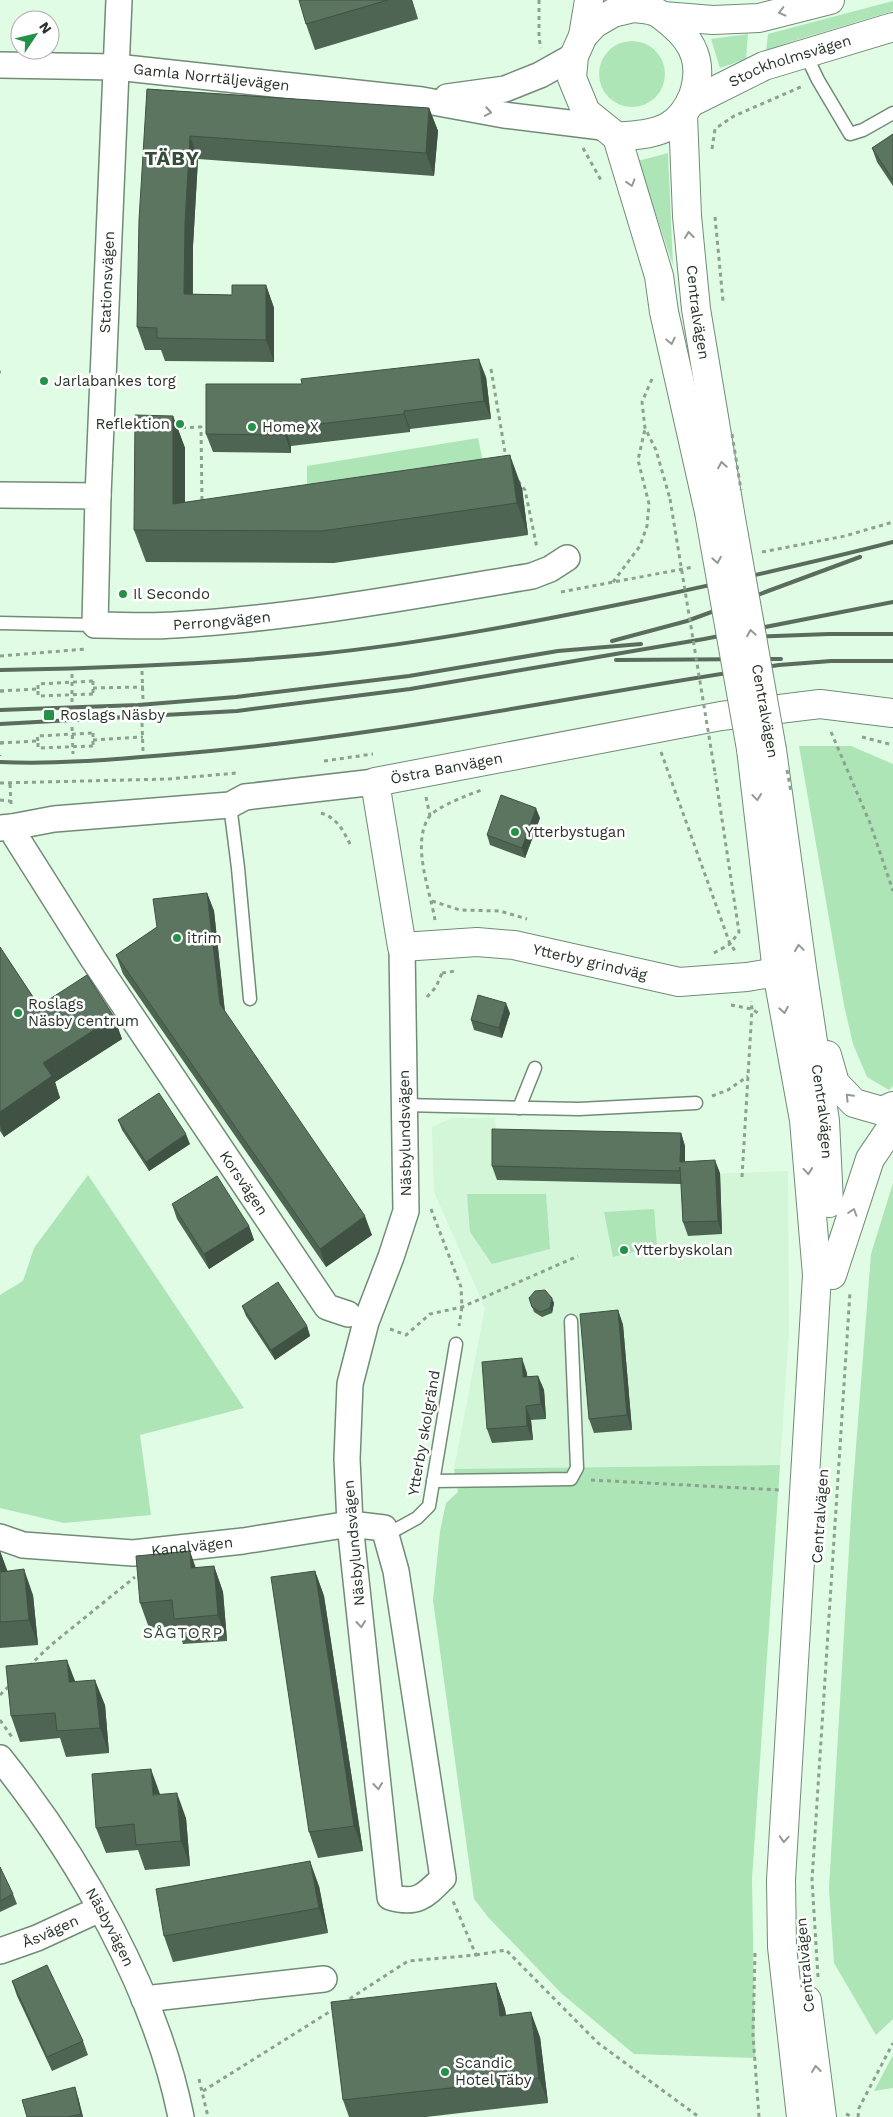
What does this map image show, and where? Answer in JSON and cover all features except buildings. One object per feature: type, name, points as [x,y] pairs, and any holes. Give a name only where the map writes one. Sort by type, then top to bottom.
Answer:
[{"type":"street","name":"Stationsvägen","points":[[98,496],[119,0]]},
{"type":"street","points":[[589,0],[572,78],[586,112],[609,132],[649,134],[670,125],[687,109],[697,82],[696,55],[686,36],[656,9]]},
{"type":"street","points":[[579,46],[594,24],[613,13],[634,8],[656,9],[713,20],[758,18],[830,0]]},
{"type":"street","name":"Stockholmsvägen","points":[[687,109],[764,66],[893,27]]},
{"type":"street","name":"Gamla Norrtäljevägen","points":[[422,100],[506,89],[540,75],[579,46]]},
{"type":"street","name":"Gamla Norrtäljevägen","points":[[0,65],[116,68],[422,100],[609,132]]},
{"type":"street","name":"Centralvägen","points":[[687,109],[687,216],[696,309],[719,513],[762,749],[790,974],[817,1275],[781,1880],[782,1947],[802,2117]]},
{"type":"street","name":"Centralvägen","points":[[609,132],[659,276],[664,312],[719,513]]},
{"type":"street","points":[[0,495],[98,496],[95,625]]},
{"type":"street","name":"Perrongvägen","points":[[95,625],[172,626],[354,606],[532,576],[550,569],[566,558]]},
{"type":"street","name":"Östra Banvägen","points":[[6,828],[54,819],[230,805],[245,797],[375,782],[721,716],[820,704],[893,713]]},
{"type":"street","name":"Näsbylundsvägen","points":[[375,782],[402,947],[406,1211],[391,1257],[357,1318],[350,1384],[347,1459],[350,1524],[390,1897],[404,1901],[423,1898],[443,1878],[396,1570],[384,1528]]},
{"type":"street","name":"Korsvägen","points":[[6,828],[16,837],[94,959],[327,1307],[357,1318]]},
{"type":"street","name":"Ytterby grindväg","points":[[402,947],[477,942],[514,945],[679,982],[790,974]]},
{"type":"street","points":[[790,974],[835,1083],[854,1103],[882,1111],[893,1106]]},
{"type":"street","name":"Centralvägen","points":[[790,974],[825,1121],[832,1275],[823,1494],[807,1676],[799,1943],[822,2117]]},
{"type":"street","points":[[832,1275],[870,1159],[893,1125]]},
{"type":"street","name":"Kanalvägen","points":[[0,1537],[23,1545],[133,1553],[243,1541],[350,1524],[384,1528]]},
{"type":"street","name":"Näsbyvägen","points":[[0,1758],[57,1837],[100,1909],[128,1964],[144,1999],[173,2078],[181,2117]]},
{"type":"street","name":"Åsvägen","points":[[0,1952],[38,1938],[100,1909]]},
{"type":"street","points":[[144,1999],[324,1979]]},
{"type":"lane","points":[[805,53],[818,80],[850,134],[863,130],[893,113]]},
{"type":"lane","points":[[0,623],[95,625]]},
{"type":"lane","points":[[230,805],[250,999]]},
{"type":"lane","points":[[520,1108],[535,1068]]},
{"type":"lane","points":[[404,1106],[579,1109],[696,1103]]},
{"type":"lane","points":[[433,1481],[571,1479],[577,1468],[571,1321]]},
{"type":"lane","name":"Ytterby skolgränd","points":[[384,1528],[397,1529],[417,1518],[429,1506],[456,1344]]},
{"type":"path","points":[[710,158],[715,129],[734,116],[776,97]]},
{"type":"path","points":[[715,215],[724,310]]},
{"type":"path","points":[[491,369],[506,460]]},
{"type":"path","points":[[612,583],[640,546],[647,526],[649,504],[638,460],[645,428],[642,402],[655,371]]},
{"type":"path","points":[[731,424],[732,434]]},
{"type":"path","points":[[164,428],[201,428],[202,514]]},
{"type":"path","points":[[645,428],[656,450],[670,499],[739,932],[730,944],[660,747]]},
{"type":"path","points":[[118,430],[146,429]]},
{"type":"path","points":[[513,476],[525,490],[537,550]]},
{"type":"path","points":[[792,546],[845,536],[893,522]]},
{"type":"path","points":[[0,656],[73,650]]},
{"type":"path","points":[[142,672],[144,700]]},
{"type":"path","points":[[72,674],[72,703]]},
{"type":"path","points":[[93,682],[93,694],[38,696],[38,689],[38,684],[93,682]]},
{"type":"path","points":[[93,688],[144,687]]},
{"type":"path","points":[[0,691],[38,689]]},
{"type":"path","points":[[696,702],[706,700]]},
{"type":"path","points":[[142,723],[143,751]]},
{"type":"path","points":[[72,727],[73,754]]},
{"type":"path","points":[[829,727],[870,823],[893,891]]},
{"type":"path","points":[[93,733],[93,746],[38,748],[38,741],[38,736],[93,733]]},
{"type":"path","points":[[93,740],[143,737]]},
{"type":"path","points":[[0,743],[38,741]]},
{"type":"path","points":[[321,762],[379,753]]},
{"type":"path","points":[[0,784],[168,778],[244,773]]},
{"type":"path","points":[[0,800],[10,801]]},
{"type":"path","points":[[742,1177],[752,1009]]},
{"type":"path","points":[[696,1103],[728,1090],[749,1076]]},
{"type":"path","points":[[357,1318],[406,1335],[430,1314],[462,1307],[578,1256]]},
{"type":"path","points":[[571,1479],[787,1490]]},
{"type":"path","points":[[25,1670],[51,1645],[133,1580],[156,1551]]},
{"type":"path","points":[[0,1695],[13,1682]]},
{"type":"path","points":[[443,1878],[476,1955]]},
{"type":"path","points":[[755,1943],[753,2035],[760,2117]]},
{"type":"path","points":[[203,2091],[408,1961],[476,1955],[506,1950],[598,2043],[699,2117]]},
{"type":"path","points":[[858,2117],[860,2108],[893,2043]]},
{"type":"shaded area","points":[[893,1],[893,11],[790,42],[766,52],[768,34]]},
{"type":"shaded area","points":[[748,34],[746,59],[720,68],[711,39]]},
{"type":"shaded area","points":[[632,41],[645,44],[655,51],[662,61],[665,74],[662,87],[655,97],[645,104],[632,107],[619,104],[609,97],[602,87],[599,74],[602,61],[609,51],[619,44]]},
{"type":"shaded area","points":[[668,153],[673,265],[638,161]]},
{"type":"shaded area","points":[[478,438],[483,461],[307,504],[307,466]]},
{"type":"shaded area","points":[[799,746],[851,746],[893,764],[893,1086],[889,1090],[867,1077],[853,1044],[844,1005]]},
{"type":"shaded area","name":"Ytterbyskolan","points":[[452,1118],[495,1118],[497,1141],[685,1175],[788,1171],[789,1331],[780,1465],[454,1469],[485,1308],[434,1192],[432,1127]]},
{"type":"shaded area","points":[[88,1175],[244,1408],[140,1435],[151,1515],[64,1523],[0,1508],[0,1295],[23,1281],[34,1248]]},
{"type":"shaded area","points":[[893,1183],[893,2019],[876,2035],[834,1963],[829,1888],[852,1498],[871,1254]]},
{"type":"shaded area","points":[[467,1194],[546,1194],[550,1249],[492,1264],[470,1232]]},
{"type":"shaded area","points":[[654,1209],[657,1246],[613,1257],[604,1212]]},
{"type":"shaded area","points":[[780,1465],[752,1879],[755,2058],[634,2054],[561,1993],[488,1917],[474,1899],[433,1600],[440,1531],[446,1503],[458,1492],[454,1469]]},
{"type":"shaded area","points":[[893,2055],[893,2088],[874,2091]]},
{"type":"railway","points":[[0,670],[199,663],[318,654],[399,644],[520,624],[641,600],[893,542]]},
{"type":"railway","points":[[612,641],[687,621],[860,557]]},
{"type":"railway","points":[[0,724],[237,711],[410,689],[704,639],[893,602]]},
{"type":"railway","points":[[746,637],[893,634]]},
{"type":"railway","points":[[0,710],[138,705],[236,697],[409,676],[558,651],[641,644]]},
{"type":"railway","points":[[616,660],[781,659]]},
{"type":"railway","points":[[0,762],[47,763],[263,746],[484,714],[779,665],[831,661],[893,661]]},
{"type":"place","name":"Jarlabankes torg","points":[[44,381]]},
{"type":"place","name":"Reflektion","points":[[180,424]]},
{"type":"place","name":"Home X","points":[[252,427]]},
{"type":"place","name":"Il Secondo","points":[[123,594]]},
{"type":"place","name":"Roslags Näsby","points":[[49,715]]},
{"type":"place","name":"Ytterbystugan","points":[[515,832]]},
{"type":"place","name":"itrim","points":[[177,938]]},
{"type":"place","name":"Roslags Näsby centrum","points":[[18,1013]]},
{"type":"place","name":"Ytterbyskolan","points":[[624,1250]]},
{"type":"place","name":"Scandic Hotel Täby","points":[[445,2072]]},
{"type":"district","name":"TÄBY","points":[[172,158]]},
{"type":"district","name":"SÅGTORP","points":[[183,1632]]}]
